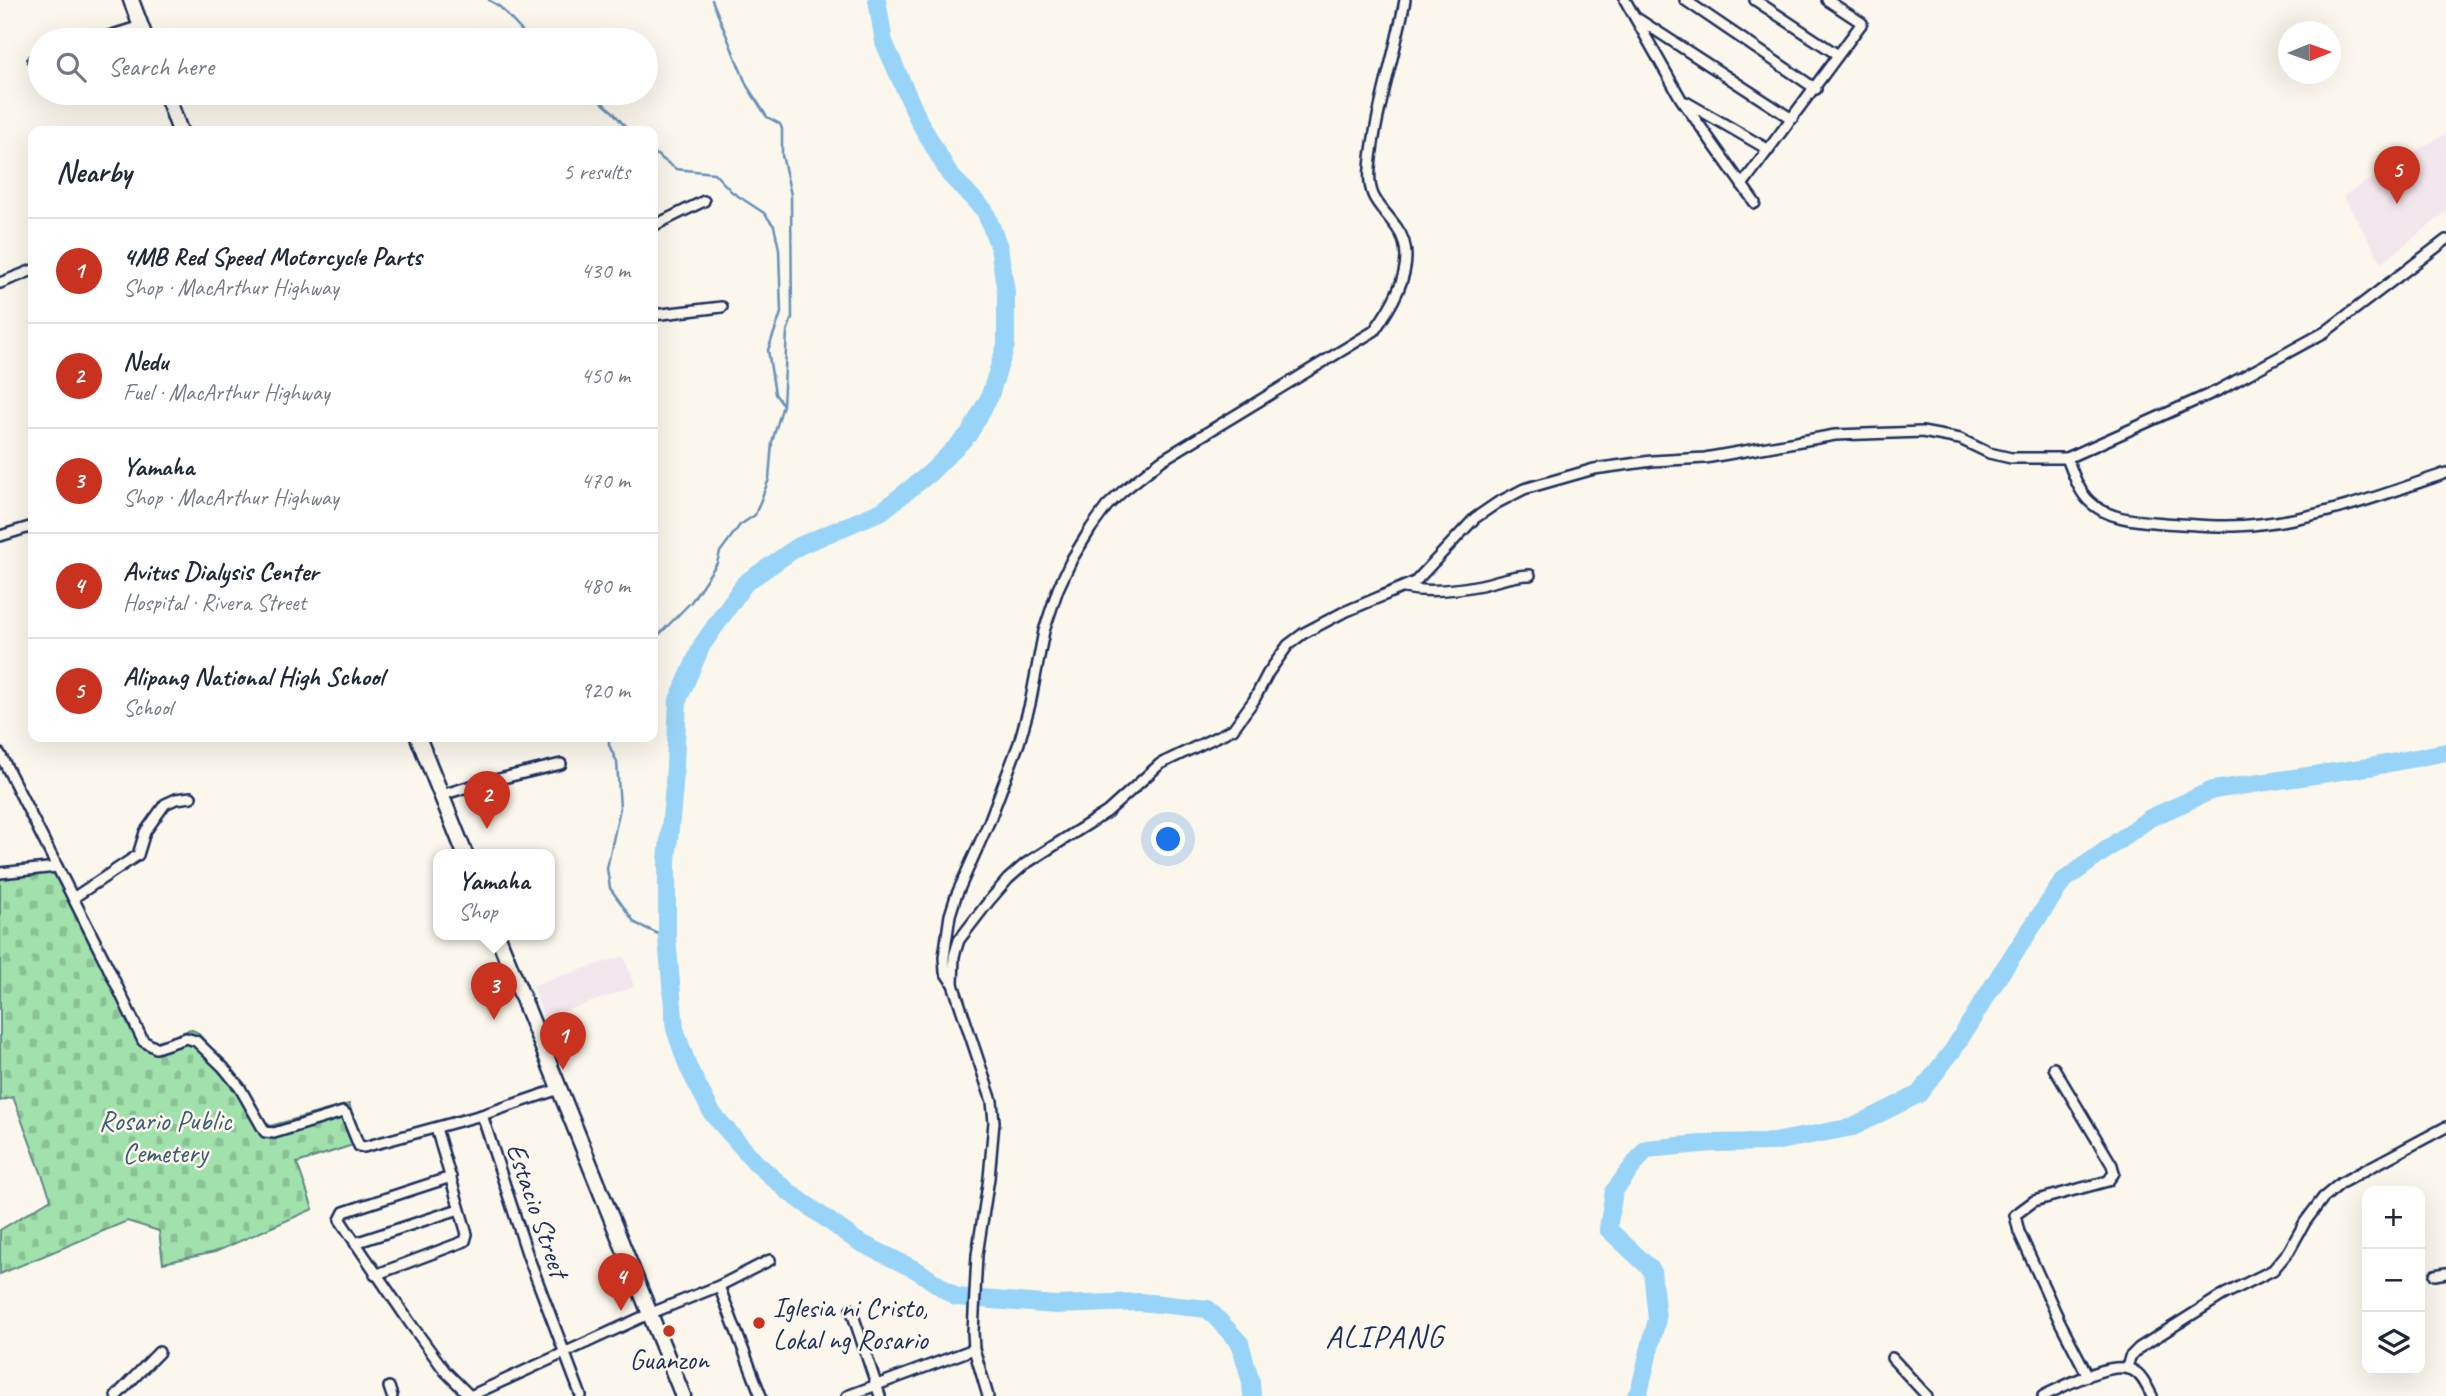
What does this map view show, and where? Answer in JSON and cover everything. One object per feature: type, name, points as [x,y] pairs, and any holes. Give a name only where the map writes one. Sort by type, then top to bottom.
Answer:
[{"type":"highway","points":[[131,0],[142,28]]},
{"type":"highway","points":[[170,105],[178,126]]},
{"type":"highway","points":[[420,742],[463,849]]},
{"type":"highway","points":[[499,940],[683,1396]]},
{"type":"street","points":[[988,1396],[974,1349],[974,1332],[977,1255],[991,1168],[994,1122],[992,1101],[953,984],[945,972],[944,957],[950,915],[1019,743],[1030,704],[1044,631],[1058,589],[1091,528],[1107,506],[1162,460],[1374,331],[1401,283],[1406,249],[1402,237],[1373,198],[1369,181],[1378,116],[1405,0]]},
{"type":"street","points":[[1625,0],[1681,99],[1755,203]]},
{"type":"street","points":[[1685,0],[1816,89]]},
{"type":"street","points":[[1755,0],[1838,55]]},
{"type":"street","points":[[1742,185],[1816,89],[1862,23],[1827,0]]},
{"type":"street","points":[[1634,16],[1792,119]]},
{"type":"street","points":[[1681,99],[1769,150]]},
{"type":"street","points":[[658,224],[704,201]]},
{"type":"street","points":[[953,984],[954,956],[959,940],[1008,879],[1026,864],[1107,812],[1160,764],[1233,729],[1288,645],[1342,612],[1415,582],[1460,532],[1486,510],[1524,489],[1594,469],[1652,461],[1705,458],[1835,435],[1922,432],[1960,439],[1989,453],[2011,458],[2067,458],[2219,390],[2325,332],[2446,240]]},
{"type":"street","points":[[0,283],[28,272]]},
{"type":"street","points":[[658,315],[722,307]]},
{"type":"street","points":[[2067,458],[2081,490],[2089,501],[2113,515],[2136,521],[2226,526],[2289,520],[2353,504],[2446,473]]},
{"type":"street","points":[[0,536],[28,528]]},
{"type":"street","points":[[1403,587],[1434,591],[1457,589],[1510,575],[1530,575]]},
{"type":"street","points":[[0,754],[143,1041],[156,1048],[186,1038],[196,1041],[240,1088],[265,1132],[274,1133],[343,1112],[362,1147],[482,1115]]},
{"type":"street","points":[[442,795],[561,764]]},
{"type":"street","points":[[73,898],[139,853],[145,832],[165,804],[191,797]]},
{"type":"street","points":[[0,873],[57,867]]},
{"type":"street","points":[[2054,1068],[2112,1165],[2114,1173],[2108,1181],[2034,1201],[2015,1215],[2019,1232],[2088,1376]]},
{"type":"street","name":"Estacio Street","points":[[559,1089],[482,1115],[528,1256],[581,1396]]},
{"type":"street","points":[[2127,1368],[2130,1357],[2140,1348],[2223,1295],[2273,1270],[2289,1251],[2305,1222],[2323,1198],[2341,1183],[2446,1127]]},
{"type":"street","points":[[375,1275],[463,1244],[467,1234],[436,1128]]},
{"type":"street","points":[[451,1177],[344,1212],[341,1218],[342,1224],[375,1275],[446,1371],[470,1396],[649,1314],[719,1286],[770,1260]]},
{"type":"street","points":[[355,1243],[459,1209]]},
{"type":"street","points":[[2435,1275],[2446,1273]]},
{"type":"street","points":[[719,1286],[761,1396]]},
{"type":"street","points":[[851,1309],[880,1396]]},
{"type":"street","points":[[847,1396],[974,1349]]},
{"type":"street","points":[[116,1396],[159,1352]]},
{"type":"street","points":[[1892,1358],[1927,1396]]},
{"type":"street","points":[[2043,1396],[2088,1376],[2115,1368],[2127,1368],[2141,1377],[2151,1396]]},
{"type":"shaded area","points":[[2446,133],[2446,212],[2382,263],[2343,196]]},
{"type":"shaded area","points":[[624,956],[634,987],[544,1019],[533,985]]},
{"type":"green space","name":"Rosario Public Cemetery","points":[[53,866],[135,1024],[141,1045],[160,1044],[190,1029],[197,1032],[233,1072],[261,1117],[270,1126],[349,1104],[362,1142],[297,1163],[313,1209],[215,1252],[163,1263],[159,1231],[127,1221],[0,1274],[0,1230],[51,1199],[13,1097],[0,1101],[0,871]]},
{"type":"waterway","points":[[489,0],[500,7],[519,28]]},
{"type":"waterway","points":[[658,636],[691,602],[717,563],[720,552],[740,525],[755,515],[769,479],[772,442],[783,405],[787,332],[792,318],[791,195],[782,155],[782,129],[780,124],[767,117],[747,86],[712,0]]},
{"type":"waterway","points":[[877,0],[884,42],[919,121],[950,175],[985,211],[999,247],[1006,292],[1006,345],[989,398],[969,434],[930,473],[882,511],[799,546],[745,583],[702,645],[678,700],[667,861],[667,938],[675,1029],[688,1067],[712,1113],[756,1163],[789,1192],[857,1241],[918,1271],[956,1297],[1056,1305],[1140,1302],[1208,1309],[1240,1343],[1251,1382],[1252,1396]]},
{"type":"waterway","points":[[605,105],[625,126]]},
{"type":"waterway","points":[[658,156],[676,169],[714,173],[732,192],[764,213],[774,226],[779,249],[781,313],[768,350],[775,394],[783,405]]},
{"type":"waterway","points":[[609,742],[617,762],[620,808],[607,868],[610,888],[635,923],[667,938]]},
{"type":"waterway","points":[[1636,1396],[1657,1319],[1652,1270],[1608,1229],[1614,1191],[1646,1149],[1712,1143],[1774,1142],[1853,1127],[1919,1094],[1953,1050],[2063,881],[2150,818],[2213,790],[2375,766],[2446,752]]},
{"type":"place","name":"Alipang National High School","points":[[2397,204]]},
{"type":"place","name":"Nedu","points":[[487,829]]},
{"type":"place","name":"Yamaha","points":[[494,1020]]},
{"type":"place","name":"4MB Red Speed Motorcycle Parts","points":[[563,1070]]},
{"type":"place","name":"Avitus Dialysis Center","points":[[621,1311]]},
{"type":"place","name":"Iglesia ni Cristo, Lokal ng Rosario","points":[[759,1323]]},
{"type":"place","name":"Guanzon","points":[[669,1331]]},
{"type":"district","name":"ALIPANG","points":[[1385,1336]]}]
